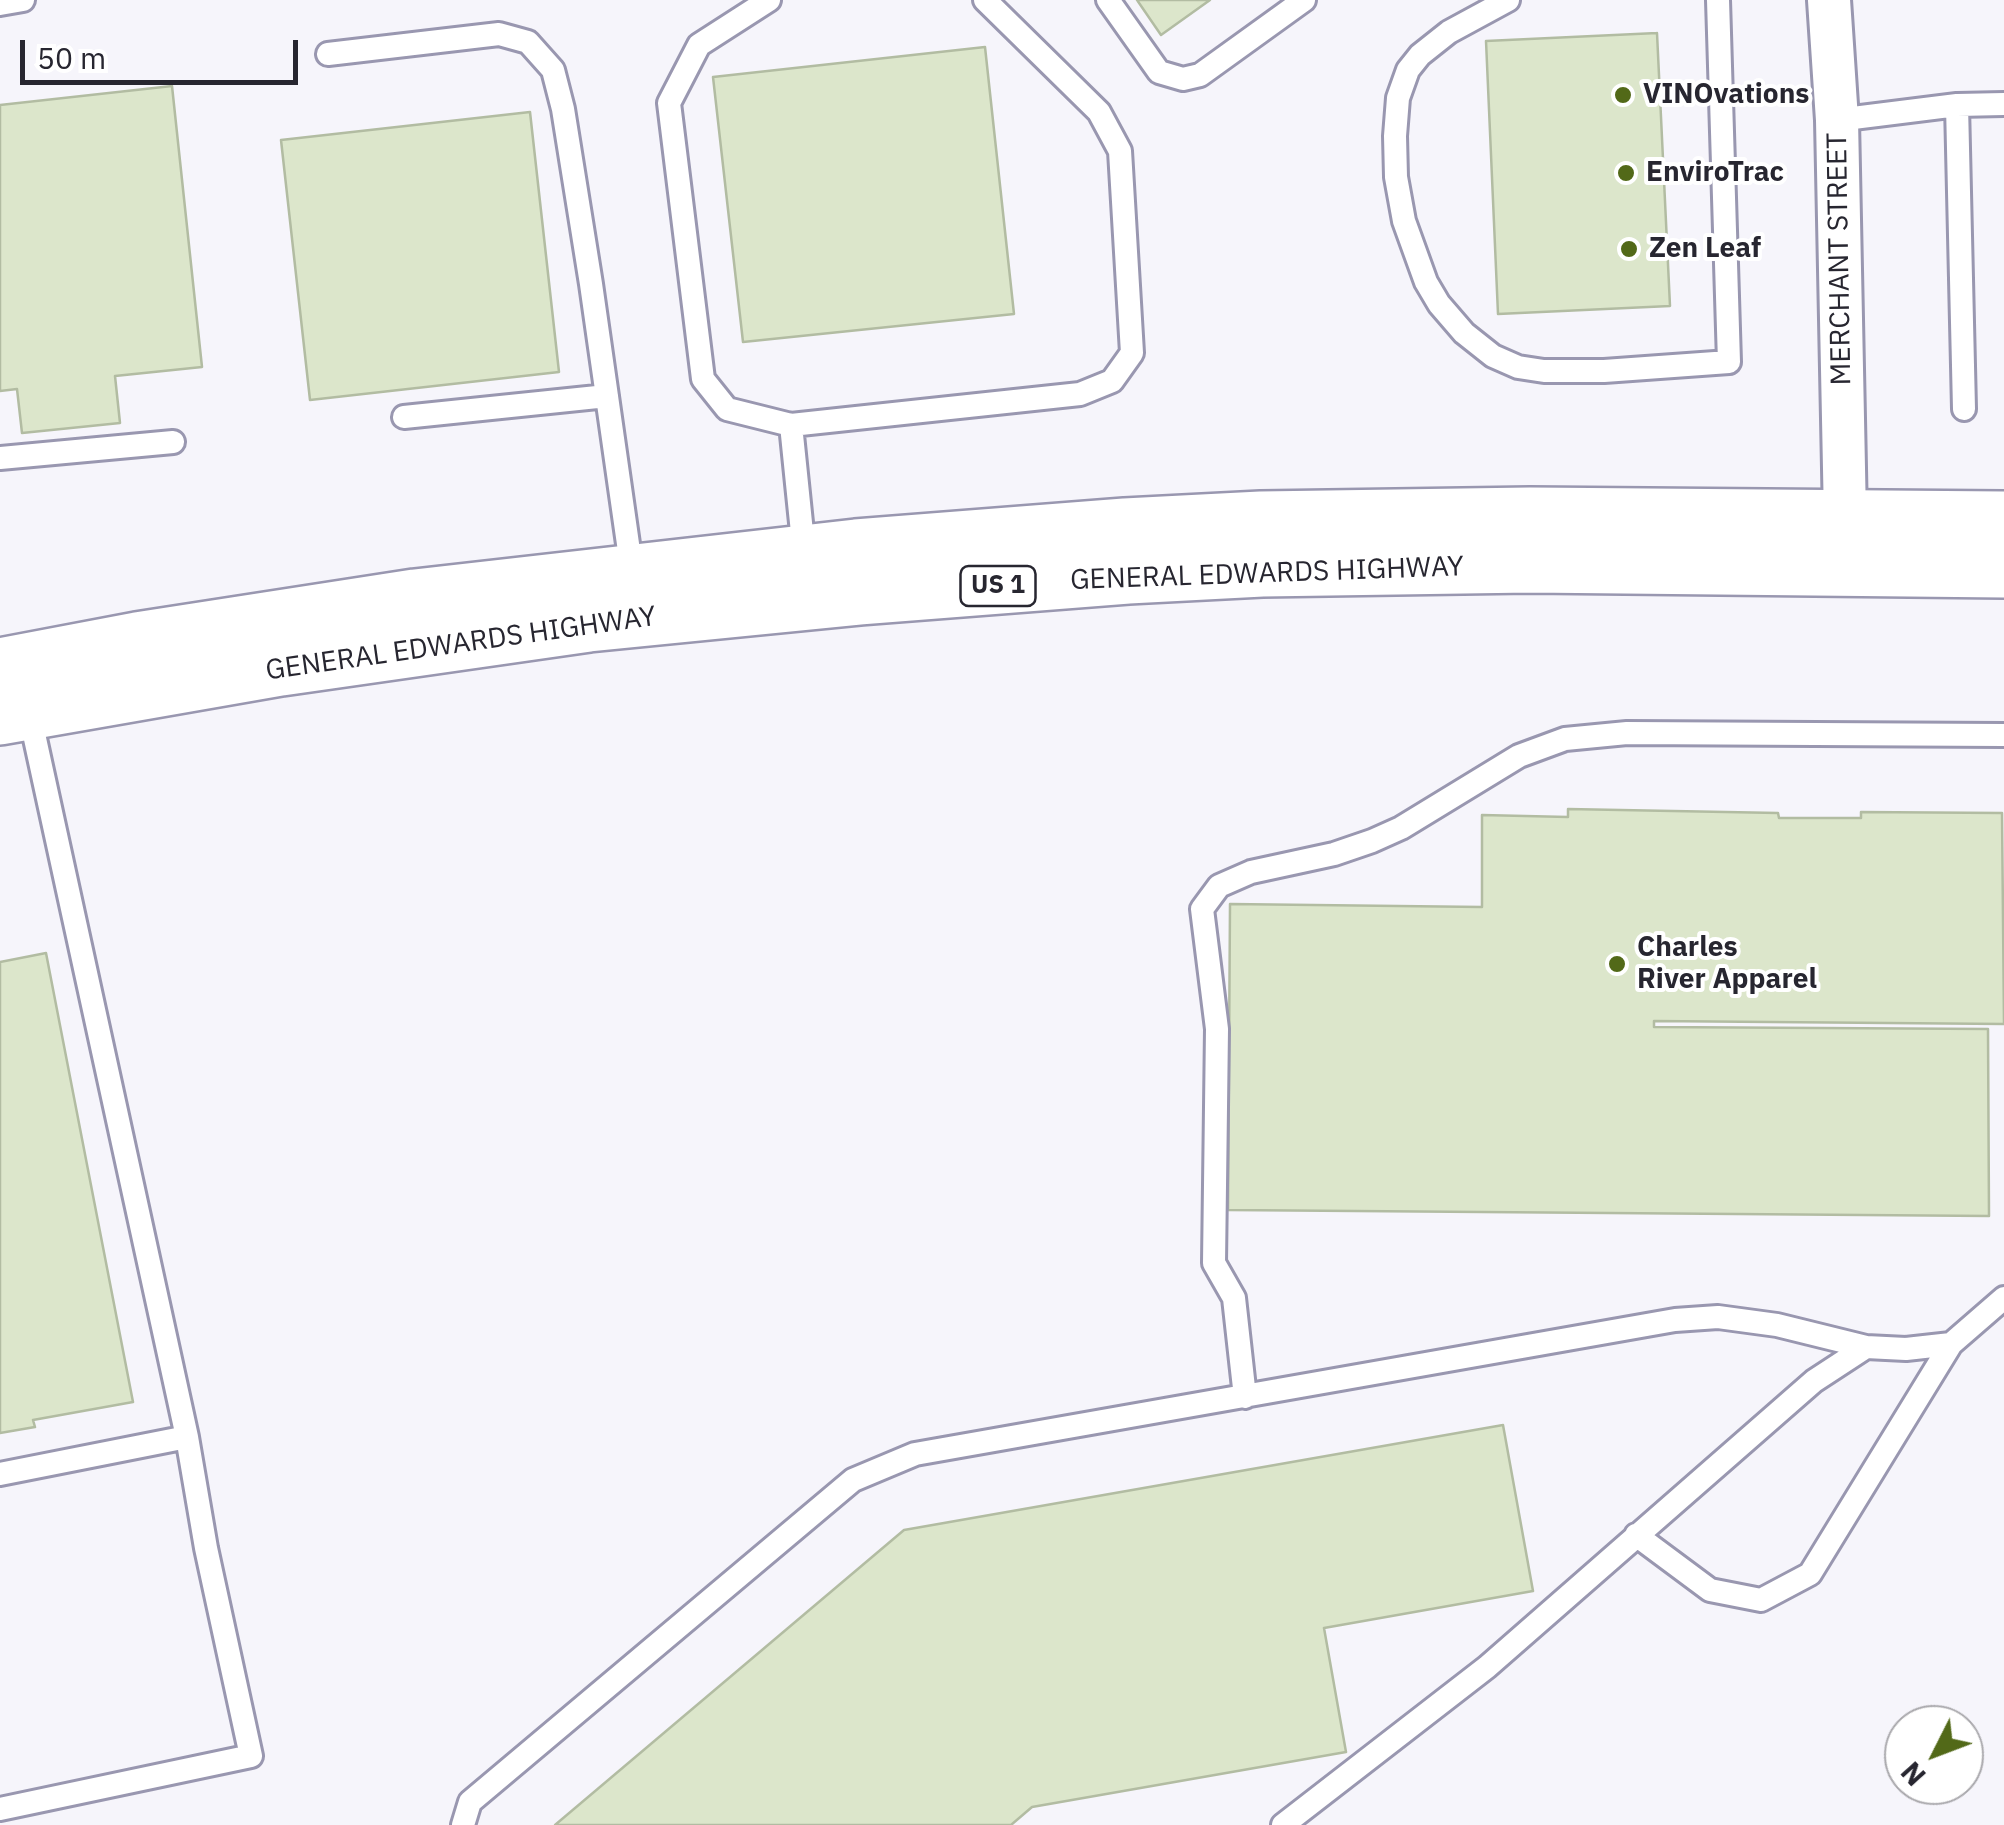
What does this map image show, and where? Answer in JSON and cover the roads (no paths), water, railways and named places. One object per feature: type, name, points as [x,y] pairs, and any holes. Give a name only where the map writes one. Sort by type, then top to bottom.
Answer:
[{"type":"main road","name":"GENERAL EDWARDS HIGHWAY","points":[[0,666],[291,615],[632,572],[804,552],[1125,526],[1261,519],[1530,515],[2004,519]]},
{"type":"main road","name":"GENERAL EDWARDS HIGHWAY","points":[[14,714],[243,674],[589,624],[861,596],[1128,576],[1530,566],[2004,570]]},
{"type":"street","name":"MERCHANT STREET","points":[[1828,0],[1837,120],[1846,518]]},
{"type":"lane","points":[[0,4],[23,0]]},
{"type":"lane","points":[[769,0],[699,44],[669,104],[703,379],[727,409],[791,426],[1080,394],[1112,381],[1132,353],[1120,151],[1099,112],[985,0]]},
{"type":"lane","points":[[1108,0],[1159,72],[1183,79],[1200,75],[1304,0]]},
{"type":"lane","points":[[1508,0],[1449,32],[1408,70],[1398,98],[1395,136],[1396,177],[1404,221],[1426,282],[1464,333],[1494,356],[1518,367],[1589,371],[1729,362],[1718,0]]},
{"type":"lane","points":[[328,54],[500,34],[528,42],[553,70],[563,109],[632,572]]},
{"type":"lane","points":[[1837,120],[1956,105],[2004,104]]},
{"type":"lane","points":[[1956,105],[1964,409]]},
{"type":"lane","points":[[404,417],[607,396]]},
{"type":"lane","points":[[791,426],[804,552]]},
{"type":"lane","points":[[0,458],[173,442]]},
{"type":"lane","points":[[0,1808],[251,1756],[206,1548],[188,1438],[14,714]]},
{"type":"lane","points":[[1245,1397],[1234,1298],[1214,1263],[1217,1029],[1202,909],[1219,886],[1251,872],[1372,842],[1519,756],[1565,739],[1627,732],[2004,736]]},
{"type":"lane","points":[[1636,1535],[1710,1590],[1761,1600],[1810,1574],[1952,1344],[2004,1298]]},
{"type":"lane","points":[[463,1825],[470,1802],[853,1480],[915,1454],[1689,1319],[1718,1316],[1777,1325],[1866,1347],[1906,1349],[1952,1344]]},
{"type":"lane","points":[[1283,1825],[1487,1667],[1814,1382],[1866,1347]]},
{"type":"lane","points":[[0,1474],[188,1438]]},
{"type":"place","name":"VINOvations","points":[[1623,95]]},
{"type":"place","name":"EnviroTrac","points":[[1626,173]]},
{"type":"place","name":"Zen Leaf","points":[[1629,249]]},
{"type":"place","name":"Charles River Apparel","points":[[1617,964]]}]
